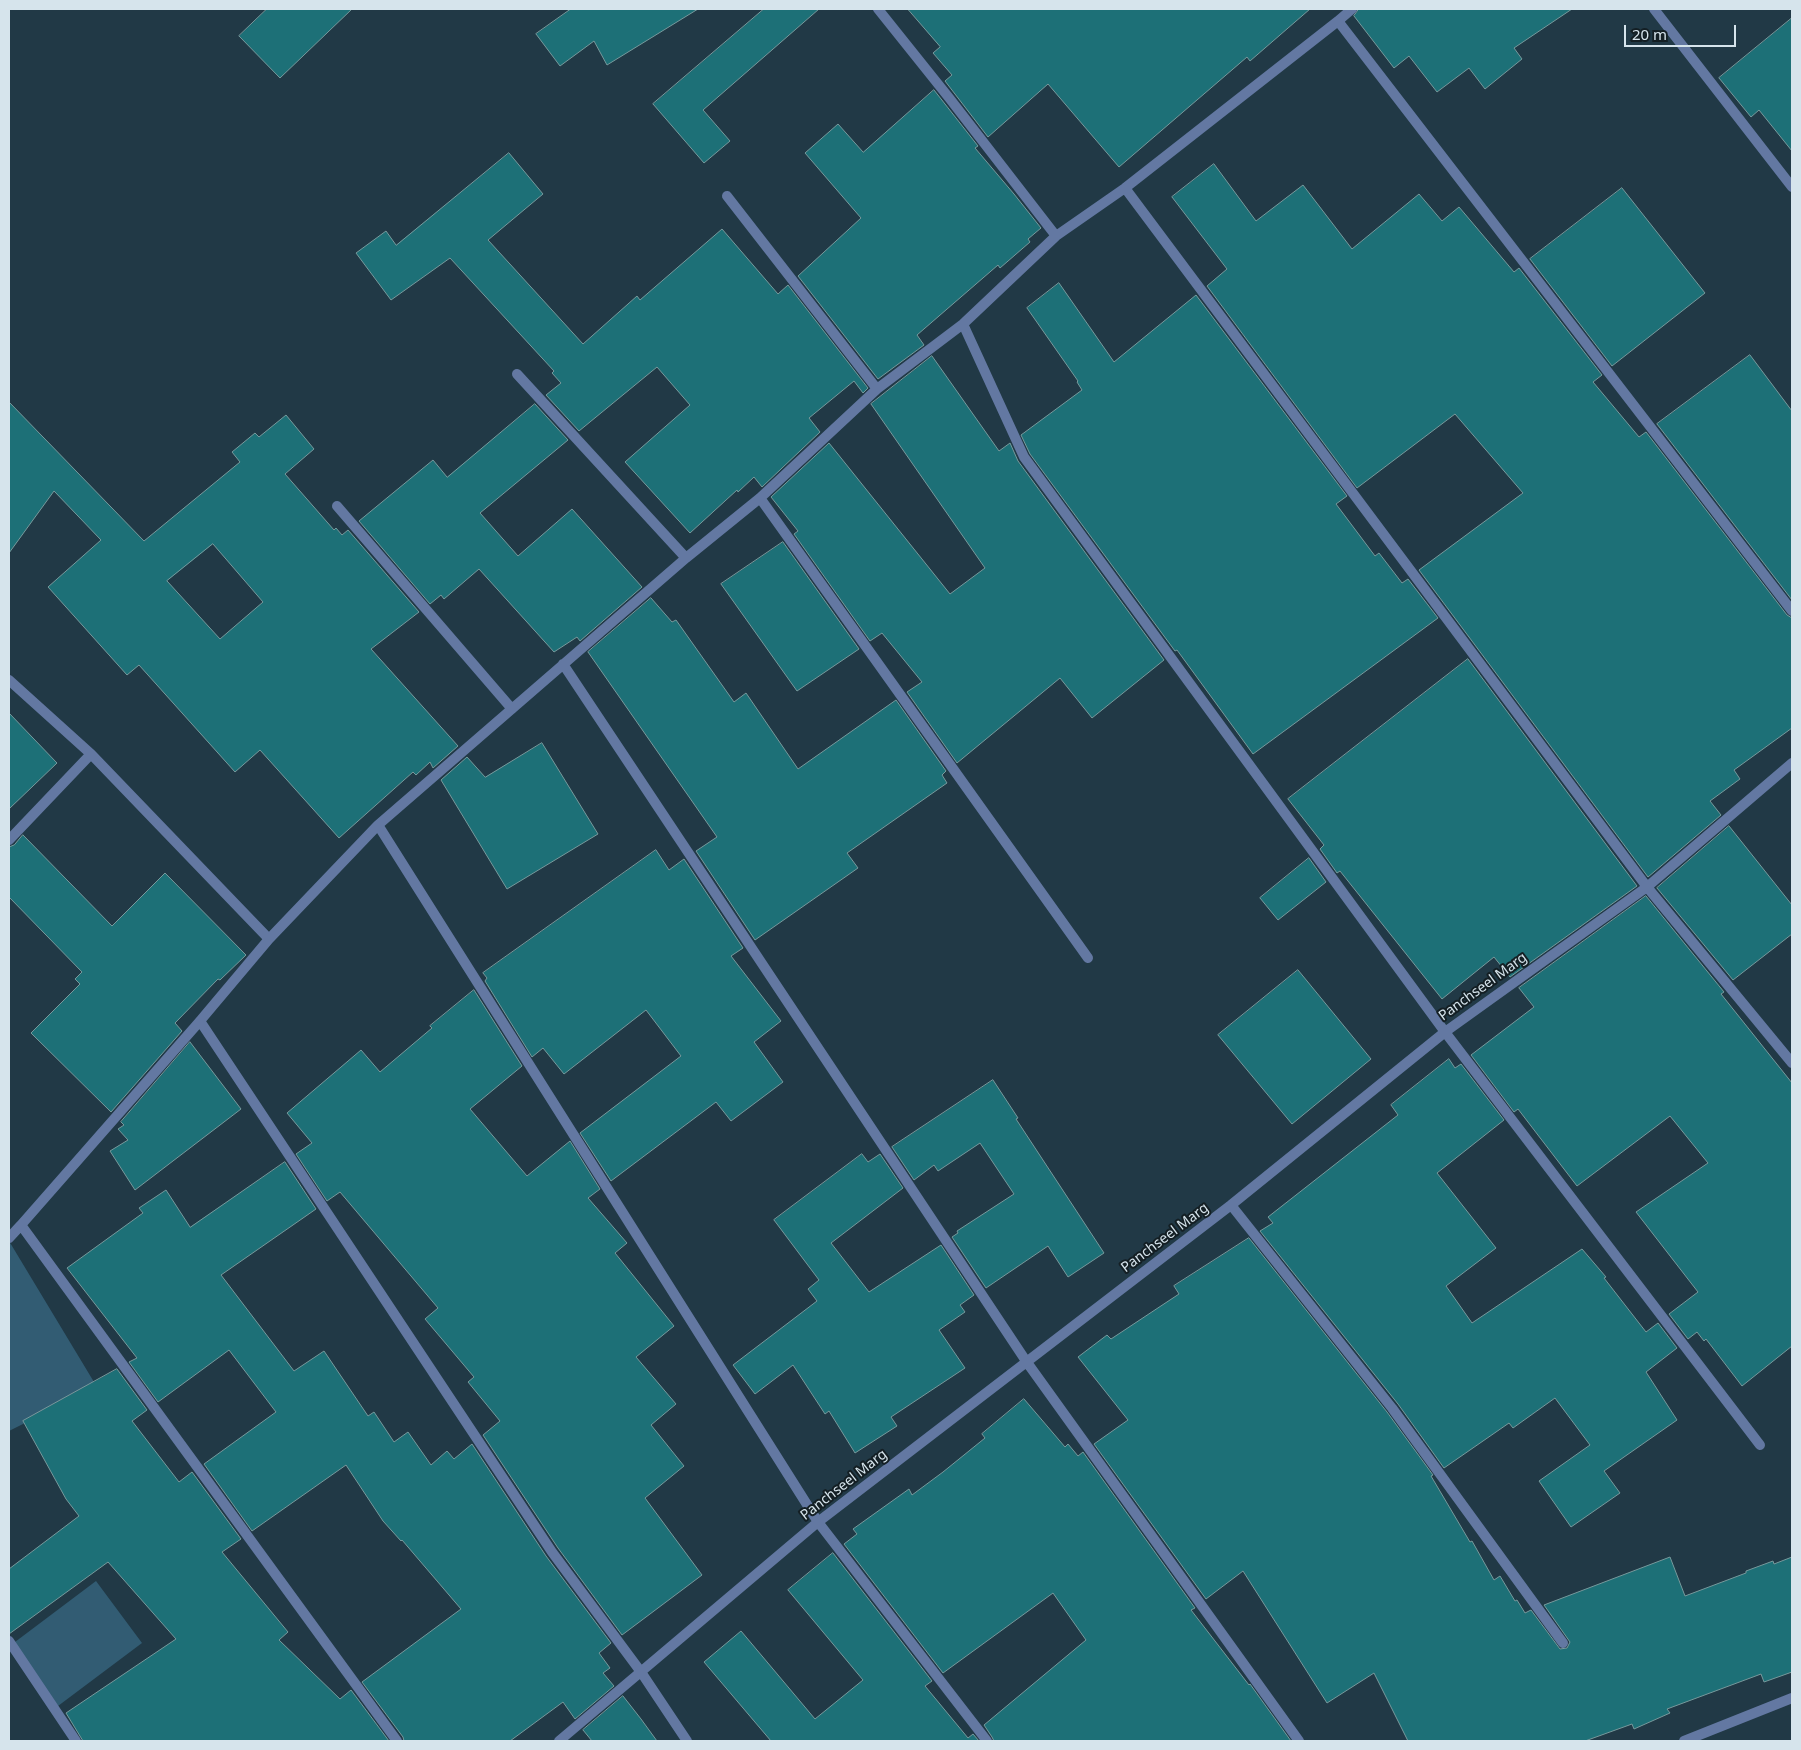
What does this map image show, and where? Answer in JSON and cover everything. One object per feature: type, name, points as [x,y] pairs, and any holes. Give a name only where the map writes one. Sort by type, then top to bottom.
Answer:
[{"type":"street","points":[[878,9],[1056,236]]},
{"type":"street","points":[[9,1238],[200,1021],[269,939],[378,825],[686,558],[760,498],[878,389],[964,324],[1056,236],[1126,188],[1352,9]]},
{"type":"street","points":[[1654,9],[1792,187]]},
{"type":"street","points":[[1338,21],[1792,611]]},
{"type":"street","points":[[1126,188],[1647,887],[1792,1064]]},
{"type":"street","points":[[727,196],[878,389]]},
{"type":"street","points":[[964,324],[1024,457],[1445,1032],[1760,1445]]},
{"type":"street","points":[[517,374],[686,558]]},
{"type":"street","points":[[760,498],[1088,958]]},
{"type":"street","points":[[337,506],[512,709]]},
{"type":"street","points":[[564,664],[1026,1361],[1299,1741]]},
{"type":"street","points":[[9,680],[91,754],[269,939]]},
{"type":"street","points":[[9,840],[91,754]]},
{"type":"street","name":"Panchseel Marg","points":[[559,1741],[818,1522],[1231,1205],[1445,1032],[1647,887],[1792,763]]},
{"type":"street","points":[[378,825],[818,1522],[987,1741]]},
{"type":"street","points":[[200,1021],[552,1552],[641,1672],[687,1741]]},
{"type":"street","points":[[1231,1205],[1392,1408],[1563,1643]]},
{"type":"street","points":[[21,1225],[397,1741]]},
{"type":"street","points":[[9,1641],[76,1741]]},
{"type":"street","points":[[1684,1741],[1792,1698]]},
{"type":"shaded area","points":[[9,1241],[97,1387],[9,1431]]},
{"type":"shaded area","points":[[96,1581],[142,1643],[58,1706],[11,1645]]},
{"type":"building","points":[[267,9],[352,9],[280,78],[239,36]]},
{"type":"building","points":[[571,9],[698,9],[607,65],[594,41],[560,66],[536,34]]},
{"type":"building","points":[[764,9],[819,9],[703,110],[730,141],[704,163],[653,104]]},
{"type":"building","points":[[908,9],[1310,9],[1250,61],[1247,57],[1119,167],[1048,84],[988,137],[945,81],[952,75],[933,53],[940,47]]},
{"type":"building","points":[[1359,9],[1572,9],[1514,48],[1522,59],[1485,89],[1469,68],[1437,92],[1409,56],[1394,68],[1354,16]]},
{"type":"building","points":[[1792,18],[1792,151],[1759,110],[1751,117],[1719,78]]},
{"type":"building","points":[[934,90],[978,146],[975,148],[1041,228],[1028,239],[1030,242],[1000,268],[998,265],[917,335],[924,345],[878,379],[798,276],[861,218],[805,153],[838,124],[863,152]]},
{"type":"building","points":[[509,153],[543,194],[488,240],[583,344],[637,296],[640,300],[722,229],[778,294],[788,285],[868,388],[863,393],[854,381],[809,418],[820,432],[762,487],[754,477],[690,533],[625,462],[690,405],[657,367],[579,431],[546,395],[561,383],[552,373],[554,371],[450,258],[391,300],[356,253],[386,231],[396,245]]},
{"type":"building","points":[[1214,164],[1256,221],[1303,185],[1352,249],[1419,194],[1442,221],[1459,207],[1514,272],[1519,268],[1602,375],[1593,382],[1639,437],[1646,432],[1787,615],[1792,618],[1792,728],[1734,770],[1740,779],[1710,801],[1721,815],[1648,877],[1419,570],[1523,493],[1455,414],[1357,488],[1207,286],[1227,269],[1172,197]]},
{"type":"building","points":[[1622,188],[1705,293],[1612,366],[1530,259]]},
{"type":"building","points":[[1059,283],[1114,362],[1196,295],[1347,496],[1336,504],[1375,556],[1379,553],[1402,583],[1408,579],[1438,618],[1253,754],[1030,454],[1021,435],[1082,390],[1078,381],[1027,308]]},
{"type":"building","points":[[1750,355],[1792,411],[1792,600],[1657,424]]},
{"type":"building","points":[[932,356],[999,451],[1010,443],[1018,461],[1164,660],[1092,718],[1060,678],[957,763],[907,692],[922,682],[882,633],[870,641],[794,534],[798,531],[771,497],[829,443],[950,594],[985,568],[871,404]]},
{"type":"building","points":[[9,402],[144,541],[240,462],[232,452],[255,433],[259,437],[286,415],[314,449],[285,474],[334,530],[336,528],[342,535],[348,530],[419,612],[371,649],[458,746],[433,768],[430,762],[416,775],[413,772],[339,838],[260,750],[235,772],[139,665],[127,675],[48,587],[101,540],[54,491],[9,553]],"holes":[[[213,544],[263,602],[220,639],[167,581]]]},
{"type":"building","points":[[535,404],[568,440],[480,513],[518,556],[572,509],[642,587],[580,641],[577,637],[554,652],[479,569],[444,599],[441,595],[430,604],[359,521],[433,460],[447,477]]},
{"type":"building","points":[[783,542],[859,649],[797,691],[721,584]]},
{"type":"building","points":[[651,598],[672,622],[676,620],[734,702],[746,693],[798,769],[896,700],[946,771],[942,775],[947,783],[847,853],[858,868],[755,940],[696,851],[717,837],[588,652]]},
{"type":"building","points":[[1468,659],[1637,886],[1510,977],[1494,957],[1442,999],[1340,871],[1337,873],[1320,849],[1324,845],[1288,799]]},
{"type":"building","points":[[9,713],[57,763],[9,809]]},
{"type":"building","points":[[542,743],[598,834],[507,889],[441,780],[467,757],[485,777]]},
{"type":"building","points":[[1729,826],[1792,905],[1792,934],[1733,980],[1657,888]]},
{"type":"building","points":[[23,835],[112,926],[165,873],[246,955],[220,980],[218,979],[175,1023],[182,1031],[111,1112],[31,1033],[80,984],[75,979],[82,972],[9,897],[9,847],[14,845]]},
{"type":"building","points":[[656,850],[669,870],[684,859],[743,948],[731,956],[781,1021],[754,1042],[783,1082],[731,1121],[716,1102],[611,1181],[580,1133],[681,1056],[646,1010],[564,1074],[543,1048],[532,1057],[485,981],[487,978],[483,973]]},
{"type":"building","points":[[1309,858],[1326,882],[1278,920],[1260,898]]},
{"type":"building","points":[[1646,896],[1724,992],[1721,994],[1792,1083],[1792,1346],[1742,1386],[1706,1339],[1704,1341],[1697,1332],[1688,1339],[1669,1314],[1698,1292],[1636,1212],[1708,1163],[1670,1116],[1577,1186],[1518,1109],[1514,1112],[1471,1055],[1534,1007],[1519,988]]},
{"type":"building","points":[[1298,970],[1371,1059],[1292,1124],[1218,1035]]},
{"type":"building","points":[[474,990],[522,1066],[470,1109],[527,1176],[570,1141],[600,1189],[588,1198],[627,1243],[615,1253],[674,1326],[636,1357],[676,1404],[651,1425],[684,1466],[645,1498],[702,1575],[622,1635],[558,1548],[483,1435],[500,1421],[468,1382],[474,1377],[425,1319],[438,1308],[340,1192],[327,1201],[296,1154],[312,1143],[287,1113],[361,1050],[380,1072],[432,1028],[430,1026]]},
{"type":"building","points":[[190,1042],[241,1109],[135,1190],[110,1151],[128,1140],[118,1129],[124,1125],[121,1122]]},
{"type":"building","points":[[1449,1059],[1455,1068],[1461,1064],[1504,1120],[1437,1173],[1496,1248],[1446,1286],[1472,1323],[1582,1249],[1606,1277],[1604,1278],[1646,1332],[1658,1323],[1677,1348],[1646,1372],[1677,1420],[1604,1471],[1620,1493],[1571,1527],[1539,1481],[1590,1445],[1555,1398],[1513,1428],[1509,1423],[1444,1468],[1398,1404],[1260,1231],[1273,1223],[1268,1217],[1398,1115],[1391,1105]]},
{"type":"building","points":[[993,1080],[1018,1118],[1016,1119],[1104,1253],[1068,1277],[1048,1246],[986,1288],[952,1237],[958,1233],[957,1231],[1014,1194],[980,1143],[938,1171],[934,1165],[914,1180],[892,1147]]},
{"type":"building","points":[[862,1154],[868,1162],[880,1154],[903,1188],[831,1243],[869,1292],[941,1245],[974,1295],[960,1305],[965,1312],[939,1330],[965,1368],[891,1417],[897,1426],[855,1453],[829,1411],[825,1414],[793,1365],[755,1394],[733,1365],[817,1301],[808,1289],[819,1280],[774,1220]]},
{"type":"building","points":[[285,1162],[316,1209],[221,1275],[294,1371],[324,1351],[368,1416],[374,1412],[394,1442],[408,1432],[431,1465],[447,1451],[454,1459],[472,1444],[546,1556],[611,1643],[599,1653],[610,1668],[603,1673],[614,1686],[575,1719],[563,1702],[510,1741],[404,1741],[403,1737],[362,1682],[461,1609],[402,1540],[383,1521],[346,1465],[252,1531],[204,1464],[276,1412],[229,1350],[158,1402],[129,1362],[137,1358],[67,1268],[143,1213],[139,1208],[166,1190],[190,1227]]},
{"type":"building","points":[[1249,1238],[1387,1412],[1433,1475],[1431,1476],[1494,1580],[1500,1576],[1515,1601],[1517,1600],[1525,1613],[1531,1610],[1560,1649],[1567,1648],[1570,1642],[1544,1605],[1670,1557],[1685,1596],[1773,1561],[1774,1564],[1792,1557],[1792,1672],[1764,1682],[1761,1674],[1667,1709],[1670,1713],[1634,1729],[1632,1724],[1585,1741],[1408,1741],[1374,1673],[1327,1703],[1243,1571],[1206,1599],[1094,1444],[1128,1420],[1078,1357],[1107,1335],[1111,1339],[1179,1294],[1174,1286]]},
{"type":"building","points":[[117,1369],[147,1410],[132,1421],[179,1482],[192,1472],[241,1539],[222,1552],[288,1632],[279,1640],[340,1699],[351,1690],[389,1741],[83,1741],[66,1713],[176,1639],[108,1562],[9,1634],[9,1569],[79,1516],[66,1499],[23,1421]]},
{"type":"building","points":[[1024,1399],[1065,1447],[1068,1444],[1078,1456],[1083,1452],[1195,1608],[1191,1610],[1250,1684],[1291,1741],[994,1741],[984,1725],[1086,1640],[1053,1593],[943,1673],[844,1544],[857,1534],[853,1529],[909,1489],[912,1495],[943,1472],[985,1438],[982,1434]]},
{"type":"building","points":[[833,1553],[932,1681],[925,1686],[968,1738],[973,1734],[979,1741],[771,1741],[704,1662],[741,1631],[815,1719],[863,1680],[788,1590]]},
{"type":"building","points":[[623,1696],[657,1741],[592,1741],[583,1730]]}]
